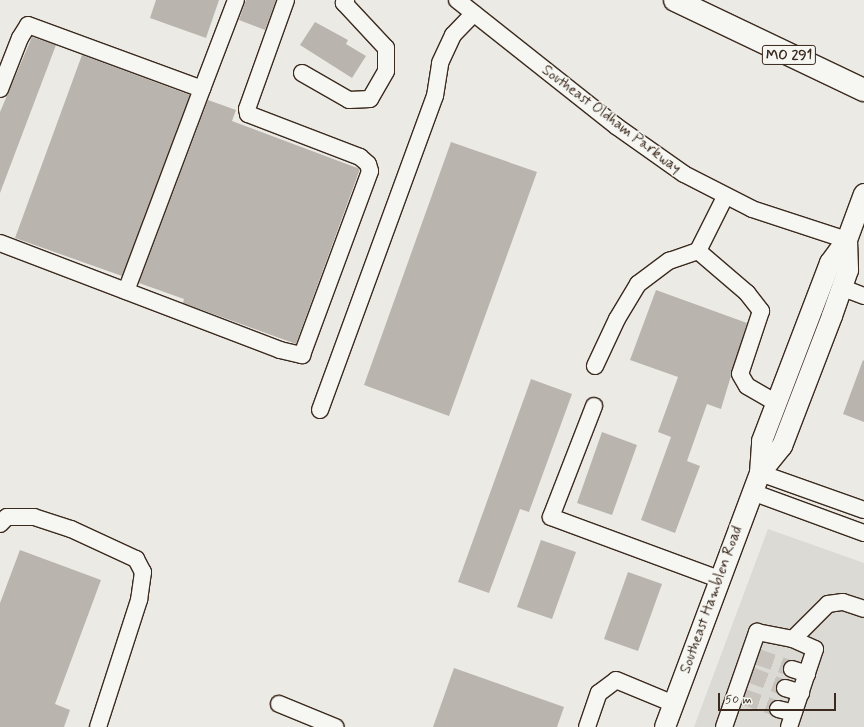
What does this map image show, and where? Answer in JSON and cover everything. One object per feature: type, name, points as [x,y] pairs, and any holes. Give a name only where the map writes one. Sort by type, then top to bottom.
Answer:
[{"type":"highway","name":"MO 291","points":[[674,0],[864,90]]},
{"type":"main road","name":"Southeast Hamblen Road","points":[[760,473],[762,441],[830,263],[847,240],[864,194]]},
{"type":"main road","name":"Southeast Hamblen Road","points":[[665,727],[752,492],[760,473],[782,446],[843,288],[848,270],[847,240]]},
{"type":"street","points":[[126,291],[236,0]]},
{"type":"street","points":[[0,243],[293,355],[302,355],[306,349],[370,171],[368,164],[360,157],[248,114],[247,109],[286,0]]},
{"type":"street","points":[[302,73],[349,100],[370,99],[386,71],[386,48],[344,3],[346,0]]},
{"type":"street","name":"Southeast Oldham Parkway","points":[[457,0],[616,126],[684,174],[725,197],[789,222],[847,240]]},
{"type":"street","points":[[320,410],[435,96],[440,63],[453,35],[474,13]]},
{"type":"street","points":[[0,89],[22,33],[28,25],[202,89]]},
{"type":"street","points":[[595,366],[617,319],[638,284],[669,261],[698,251],[725,197]]},
{"type":"street","points":[[698,251],[747,293],[760,312],[740,374],[747,386],[777,403]]},
{"type":"street","points":[[843,288],[864,296]]},
{"type":"street","points":[[594,406],[551,517],[719,579]]},
{"type":"street","points":[[760,473],[864,510]]},
{"type":"street","points":[[752,492],[864,533]]},
{"type":"street","points":[[0,524],[7,517],[34,517],[71,529],[136,559],[143,572],[139,600],[119,668],[98,727]]},
{"type":"street","points":[[793,640],[828,604],[843,602],[864,609]]},
{"type":"street","points":[[724,727],[740,695],[754,655],[757,632],[793,640],[815,649],[800,671],[801,693],[792,720],[778,709]]},
{"type":"street","points":[[587,727],[599,693],[616,680],[674,704]]},
{"type":"street","points":[[785,688],[801,693]]},
{"type":"street","points":[[279,704],[335,727]]},
{"type":"shaded area","points":[[768,529],[864,563],[864,727],[694,727]]},
{"type":"building","points":[[156,0],[219,0],[206,38],[150,18]]},
{"type":"building","points":[[246,0],[276,0],[265,30],[239,20]]},
{"type":"building","points":[[315,22],[348,40],[346,44],[366,56],[352,78],[300,45]]},
{"type":"building","points":[[32,37],[56,45],[0,193],[0,112]]},
{"type":"building","points":[[82,55],[190,95],[122,276],[15,238]]},
{"type":"building","points":[[208,100],[236,110],[232,121],[360,169],[296,344],[183,303],[184,299],[139,283]]},
{"type":"building","points":[[451,142],[537,172],[449,416],[364,385]]},
{"type":"building","points":[[656,290],[747,323],[721,409],[707,404],[687,461],[700,466],[675,533],[641,520],[671,437],[658,432],[678,377],[630,360]]},
{"type":"building","points":[[863,360],[864,361],[864,422],[843,414]]},
{"type":"building","points":[[531,379],[572,394],[529,512],[520,509],[489,593],[458,582]]},
{"type":"building","points":[[602,432],[637,445],[612,515],[577,503]]},
{"type":"building","points":[[541,540],[576,552],[552,619],[517,607]]},
{"type":"building","points":[[20,550],[101,580],[55,704],[70,710],[64,727],[0,727],[0,603]]},
{"type":"building","points":[[628,572],[662,584],[638,651],[604,639]]},
{"type":"building","points":[[454,668],[564,707],[557,727],[433,727]]},
{"type":"tunnel","points":[[758,657],[792,669]]},
{"type":"tunnel","points":[[751,675],[785,688]]},
{"type":"tunnel","points":[[744,697],[778,709]]}]
